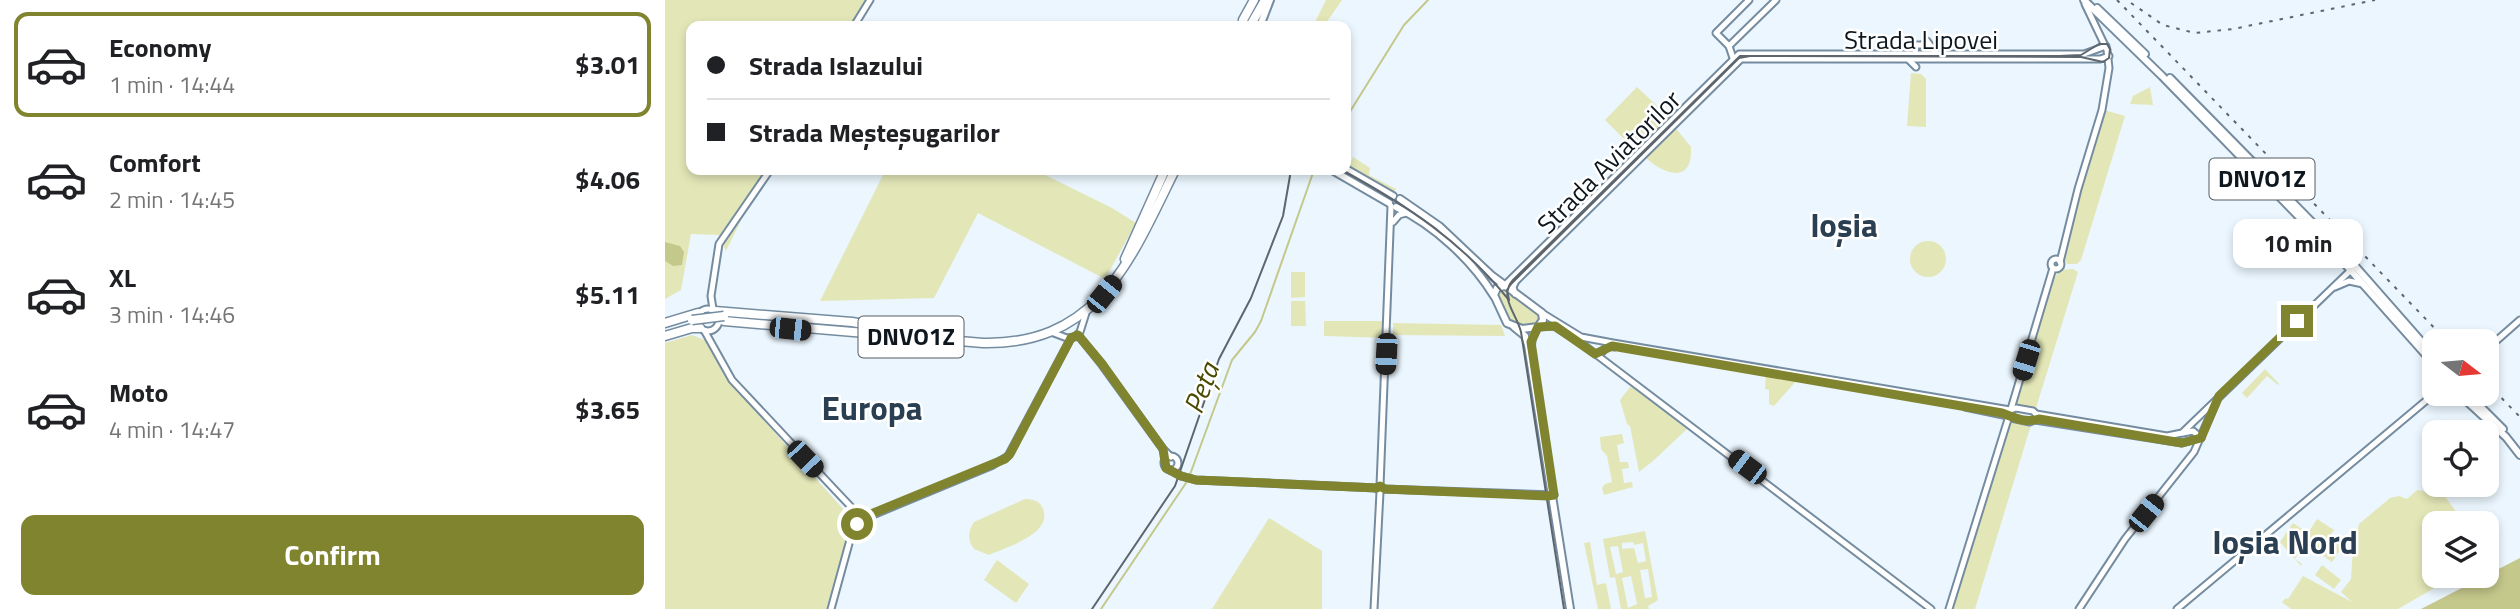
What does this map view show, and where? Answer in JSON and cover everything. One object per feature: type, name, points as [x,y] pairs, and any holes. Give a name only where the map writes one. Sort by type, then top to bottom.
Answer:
[{"type":"highway","points":[[1247,21],[1254,0]]},
{"type":"highway","points":[[1248,21],[1266,0]]},
{"type":"highway","points":[[1260,21],[1266,0]]},
{"type":"highway","points":[[1124,261],[1163,175]]},
{"type":"highway","name":"DNVO1Z","points":[[665,329],[720,322],[999,339],[1039,332],[1060,323],[1083,308],[1100,292],[1124,261],[1171,175]]},
{"type":"highway","name":"DNVO1Z","points":[[915,335],[999,344],[1028,340],[1051,332],[1088,311],[1122,271],[1172,175]]},
{"type":"highway","points":[[1122,271],[1136,256],[1178,175]]},
{"type":"highway","points":[[712,310],[852,322],[915,335]]},
{"type":"highway","points":[[665,329],[698,313]]},
{"type":"main road","name":"DNVO1Z","points":[[2083,0],[2353,268],[2422,350]]},
{"type":"main road","name":"DNVO1Z","points":[[2090,0],[2237,145],[2422,343]]},
{"type":"main road","points":[[1351,173],[1452,247],[1485,282],[1506,321],[1525,336],[1571,609]]},
{"type":"main road","points":[[1341,175],[1439,226],[1504,286],[1542,313],[1543,320],[1531,342],[1553,496]]},
{"type":"main road","points":[[1494,296],[1496,289],[1504,286]]},
{"type":"main road","points":[[1514,327],[1538,327]]},
{"type":"main road","points":[[2479,406],[2520,455]]},
{"type":"main road","points":[[2480,406],[2520,449]]},
{"type":"street","points":[[857,21],[870,0]]},
{"type":"street","points":[[1734,61],[1728,46],[1716,33],[1749,0]]},
{"type":"street","points":[[1728,46],[1776,0]]},
{"type":"street","points":[[1946,609],[2011,413],[2048,286],[2064,246],[2102,110],[2109,57],[2083,0]]},
{"type":"street","points":[[1915,54],[1916,45],[1927,41],[1931,49],[1939,55]]},
{"type":"street","name":"Strada Lipovei","points":[[1734,61],[1747,53],[2084,54],[2106,46]]},
{"type":"street","name":"Strada Lipovei","points":[[1734,61],[1745,58],[2101,60],[2109,57]]},
{"type":"street","points":[[1909,60],[1916,67]]},
{"type":"street","name":"Strada Aviatorilor","points":[[1504,286],[1734,61]]},
{"type":"street","name":"Strada Aviatorilor","points":[[1515,294],[1513,287],[1516,281],[1734,61]]},
{"type":"street","points":[[742,390],[717,351],[713,338],[720,322],[712,310],[711,296],[718,247],[767,175]]},
{"type":"street","points":[[1374,609],[1394,203]]},
{"type":"street","points":[[1391,234],[1394,203]]},
{"type":"street","points":[[1392,222],[1399,215],[1406,213]]},
{"type":"street","points":[[2182,433],[2353,268]]},
{"type":"street","points":[[2332,288],[2349,281],[2365,284]]},
{"type":"street","points":[[712,310],[698,313],[697,326],[724,369],[860,516]]},
{"type":"street","points":[[832,608],[860,516],[1005,459],[1071,338],[1078,335],[1088,311]]},
{"type":"street","points":[[1542,313],[1578,336],[2011,413],[2029,422],[2036,417],[2167,436],[2193,431],[2201,438]]},
{"type":"street","points":[[2499,338],[2520,320]]},
{"type":"street","points":[[697,326],[720,322]]},
{"type":"street","points":[[1538,327],[1554,326],[1600,353],[1930,609]]},
{"type":"street","points":[[1051,332],[1071,338]]},
{"type":"street","points":[[1078,335],[1103,365],[1163,449],[1177,461],[1183,476]]},
{"type":"street","points":[[1590,349],[1590,342],[1594,339]]},
{"type":"street","points":[[1600,353],[1601,340]]},
{"type":"street","points":[[1600,353],[1612,346],[2002,413],[2033,411],[2036,417]]},
{"type":"street","points":[[2079,609],[2125,539],[2194,452],[2219,396]]},
{"type":"street","points":[[2176,609],[2422,406]]},
{"type":"street","points":[[2036,417],[2182,443],[2190,446],[2194,452]]},
{"type":"street","points":[[2182,443],[2201,438]]},
{"type":"street","points":[[1163,449],[1166,468],[1196,480],[1553,496]]},
{"type":"street","points":[[1165,461],[1171,457]]},
{"type":"street","points":[[1170,470],[1177,466]]},
{"type":"shaded area","points":[[665,0],[871,0],[859,21],[686,21],[686,175],[768,175],[747,208],[726,251],[719,235],[691,234],[681,290],[665,299]]},
{"type":"shaded area","points":[[1326,0],[1342,0],[1327,21],[1316,21]]},
{"type":"shaded area","points":[[1911,73],[1921,74],[1926,79],[1926,127],[1907,126]]},
{"type":"shaded area","points":[[1637,87],[1672,120],[1638,153],[1605,120]]},
{"type":"shaded area","points":[[2150,87],[2153,105],[2130,104],[2133,96]]},
{"type":"shaded area","points":[[2104,110],[2125,116],[2081,260],[2077,264],[2068,264],[2062,260]]},
{"type":"shaded area","points":[[1674,126],[1691,147],[1687,167],[1682,172],[1675,173],[1659,168],[1644,156]]},
{"type":"shaded area","points":[[1353,157],[1370,168],[1369,175],[1396,189],[1394,193],[1351,172]]},
{"type":"shaded area","points":[[883,175],[1045,175],[1136,223],[1105,279],[978,213],[934,298],[820,301]]},
{"type":"shaded area","points":[[1928,241],[1941,246],[1946,259],[1941,272],[1928,277],[1915,272],[1910,259],[1915,246]]},
{"type":"shaded area","points":[[665,242],[680,246],[684,252],[682,265],[673,266],[665,261]]},
{"type":"shaded area","points":[[2073,269],[2078,272],[2036,408],[2014,405],[2052,281],[2060,270]]},
{"type":"shaded area","points":[[1291,272],[1305,272],[1305,297],[1291,298]]},
{"type":"shaded area","points":[[1501,289],[1505,289],[1539,315],[1539,321],[1529,326],[1511,322],[1497,295]]},
{"type":"shaded area","points":[[1291,301],[1305,301],[1306,326],[1291,326]]},
{"type":"shaded area","points":[[1324,321],[1387,321],[1387,338],[1324,336]]},
{"type":"shaded area","points":[[1393,323],[1501,325],[1505,336],[1393,335]]},
{"type":"shaded area","points":[[692,335],[707,341],[725,377],[852,519],[826,609],[665,609],[665,343]]},
{"type":"shaded area","points":[[2265,369],[2279,384],[2267,376],[2247,398],[2242,393]]},
{"type":"shaded area","points":[[1766,373],[1797,380],[1774,406],[1769,404],[1769,390],[1765,389]]},
{"type":"shaded area","points":[[1630,387],[1687,429],[1639,472],[1630,426],[1620,400]]},
{"type":"shaded area","points":[[2009,421],[2031,425],[1975,609],[1949,609]]},
{"type":"shaded area","points":[[1622,434],[1624,443],[1617,445],[1620,462],[1628,462],[1629,468],[1622,469],[1624,483],[1632,482],[1633,487],[1604,495],[1602,488],[1612,482],[1607,456],[1601,449],[1600,437]]},
{"type":"shaded area","points":[[2417,490],[2422,491],[2422,497],[2445,497],[2455,511],[2422,511],[2422,588],[2434,588],[2398,609],[2291,609],[2282,602],[2288,599],[2303,576],[2352,602],[2341,592],[2351,579],[2353,548],[2359,524],[2390,498],[2399,496],[2407,499]]},
{"type":"shaded area","points":[[1025,499],[1036,501],[1043,509],[1044,518],[1035,532],[1016,544],[989,555],[974,549],[969,536],[974,522]]},
{"type":"shaded area","points":[[1269,518],[1322,551],[1322,609],[1212,609]]},
{"type":"shaded area","points":[[2317,519],[2334,530],[2318,553],[2305,544],[2295,559],[2301,566],[2280,542],[2293,523],[2308,533]]},
{"type":"shaded area","points":[[1645,531],[1658,600],[1648,606],[1649,609],[1621,609],[1615,577],[1610,578],[1603,539]],"holes":[[[1622,543],[1643,543],[1646,561],[1638,563],[1634,548],[1622,549]],[[1618,546],[1623,572],[1616,574],[1610,547]],[[1648,569],[1652,597],[1645,598],[1640,570]],[[1631,576],[1637,604],[1628,608],[1622,578]]]},
{"type":"shaded area","points":[[2334,537],[2344,544],[2332,562],[2322,555]]},
{"type":"shaded area","points":[[1590,542],[1597,585],[1606,583],[1611,609],[1598,609],[1584,543]]},
{"type":"shaded area","points":[[2520,558],[2520,609],[2421,609],[2462,588],[2499,588],[2499,569]]},
{"type":"shaded area","points":[[997,560],[1029,584],[1016,603],[984,580]]},
{"type":"shaded area","points":[[2322,565],[2341,580],[2334,589],[2315,575]]},
{"type":"waterway","name":"Peța","points":[[1351,110],[1404,25],[1428,0]]},
{"type":"waterway","name":"Peța","points":[[1101,609],[1188,480],[1232,360],[1261,321],[1312,175]]},
{"type":"tram line","points":[[1509,300],[1507,290],[1511,284],[1739,58],[2081,57],[2103,62],[2109,58],[2110,49],[2107,44],[2099,44],[2081,55],[2059,56],[1740,56],[1513,280],[1509,286],[1507,293],[1510,306],[1521,332],[1564,609]]},
{"type":"tram line","points":[[1092,609],[1175,486],[1219,359],[1251,298],[1283,216],[1290,175]]},
{"type":"tram line","points":[[1351,175],[1432,226],[1472,260],[1509,300]]},
{"type":"railway","points":[[2117,0],[2435,329]]},
{"type":"railway","points":[[2131,3],[2163,25],[2195,33],[2233,29],[2375,0]]},
{"type":"railway","points":[[2499,395],[2520,417]]},
{"type":"district","name":"Ioșia","points":[[1844,225]]},
{"type":"district","name":"Europa","points":[[872,408]]},
{"type":"district","name":"Ioșia Nord","points":[[2285,542]]},
{"type":"route","points":[[857,524],[866,516],[1005,459],[1071,338],[1078,335],[1103,365],[1163,449],[1166,468],[1181,476],[1212,481],[1380,486],[1383,489],[1548,496],[1554,495],[1531,342],[1537,327],[1555,326],[1595,354],[1612,346],[2002,413],[2012,419],[2029,422],[2039,419],[2182,443],[2201,438],[2219,396],[2297,321]]}]
